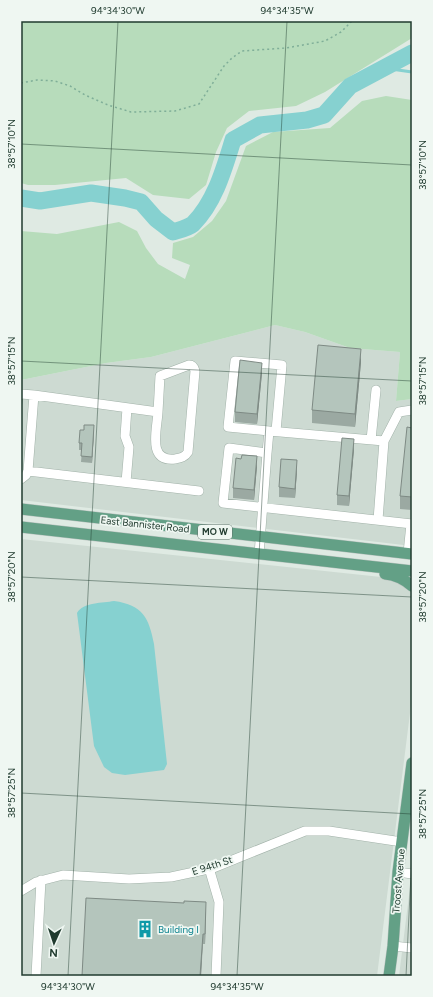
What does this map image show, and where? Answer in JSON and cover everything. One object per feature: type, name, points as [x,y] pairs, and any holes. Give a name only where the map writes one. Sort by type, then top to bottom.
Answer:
[{"type":"main road","name":"East Bannister Road","points":[[21,509],[410,554]]},
{"type":"main road","name":"East Bannister Road","points":[[21,527],[412,571]]},
{"type":"main road","points":[[298,558],[335,568],[392,575],[405,580],[412,586]]},
{"type":"main road","name":"Troost Avenue","points":[[389,976],[393,946],[398,872],[402,842],[409,814],[412,768]]},
{"type":"lane","points":[[259,554],[267,453],[272,431],[282,365],[235,361],[228,427],[272,431],[370,440],[384,441]]},
{"type":"lane","points":[[192,365],[195,371],[188,452],[182,458],[164,458],[158,454],[155,444],[158,412],[160,376],[192,365]]},
{"type":"lane","points":[[370,440],[376,390]]},
{"type":"lane","points":[[21,394],[158,412]]},
{"type":"lane","points":[[21,479],[26,475],[28,470],[34,395]]},
{"type":"lane","points":[[126,482],[128,447],[125,436],[127,408]]},
{"type":"lane","points":[[378,520],[384,441],[399,412],[412,410]]},
{"type":"lane","points":[[267,453],[229,448],[223,503],[412,524],[410,554]]},
{"type":"lane","points":[[28,470],[199,491]]},
{"type":"lane","name":"E 94th St","points":[[21,891],[41,880],[63,875],[129,880],[171,877],[209,868],[305,831],[329,831],[402,842]]},
{"type":"lane","points":[[209,868],[220,902],[216,976]]},
{"type":"lane","points":[[398,872],[412,874]]},
{"type":"lane","points":[[36,976],[41,880]]},
{"type":"lane","points":[[393,946],[412,948]]},
{"type":"path","points":[[21,83],[37,80],[55,81],[70,86],[85,95],[108,105],[131,112],[175,110],[199,104],[224,66],[242,51],[286,48],[325,41],[341,32],[352,21]]},
{"type":"shaded area","points":[[275,325],[305,332],[350,348],[400,352],[396,401],[412,399],[412,546],[21,500],[21,380],[106,363],[151,357]]},
{"type":"shaded area","points":[[21,539],[381,577],[395,580],[408,588],[412,593],[412,697],[377,976],[21,976]]},
{"type":"shaded area","points":[[412,871],[412,976],[399,976]]},
{"type":"green space","points":[[21,21],[412,21],[412,38],[325,92],[296,106],[249,111],[227,128],[216,152],[206,185],[189,199],[153,195],[126,178],[55,185],[28,185],[21,183]]},
{"type":"green space","points":[[386,96],[412,100],[412,399],[396,401],[400,352],[350,348],[305,332],[275,325],[151,357],[106,363],[21,380],[21,231],[57,234],[119,222],[137,231],[146,248],[158,264],[185,279],[190,265],[172,258],[173,243],[193,237],[212,221],[226,201],[246,146],[273,132],[330,128],[362,101]]},
{"type":"water","points":[[114,601],[132,606],[138,610],[143,614],[150,627],[154,644],[167,764],[164,770],[125,775],[112,773],[104,767],[94,746],[77,613],[80,609],[88,605]]},
{"type":"building","points":[[318,345],[361,349],[355,414],[312,410]]},
{"type":"building","points":[[240,360],[262,363],[257,414],[235,412]]},
{"type":"building","points":[[84,425],[94,425],[92,457],[81,456],[82,443],[79,443],[80,430],[84,430]]},
{"type":"building","points":[[407,427],[412,428],[412,497],[400,496]]},
{"type":"building","points":[[342,438],[354,439],[349,496],[337,495]]},
{"type":"building","points":[[242,455],[257,456],[254,490],[233,488],[236,458],[241,459]]},
{"type":"building","points":[[281,459],[297,460],[295,489],[279,487]]},
{"type":"building","name":"Building I","points":[[86,898],[184,903],[184,901],[206,902],[205,934],[203,934],[200,976],[82,976]]},
{"type":"waterway","points":[[21,198],[40,201],[91,193],[125,198],[141,202],[156,219],[173,232],[186,228],[193,224],[201,215],[213,195],[218,185],[233,140],[260,125],[307,120],[324,115],[350,86],[412,53]]},
{"type":"waterway","points":[[384,68],[412,72]]},
{"type":"place","name":"Building I","points":[[145,929]]}]
